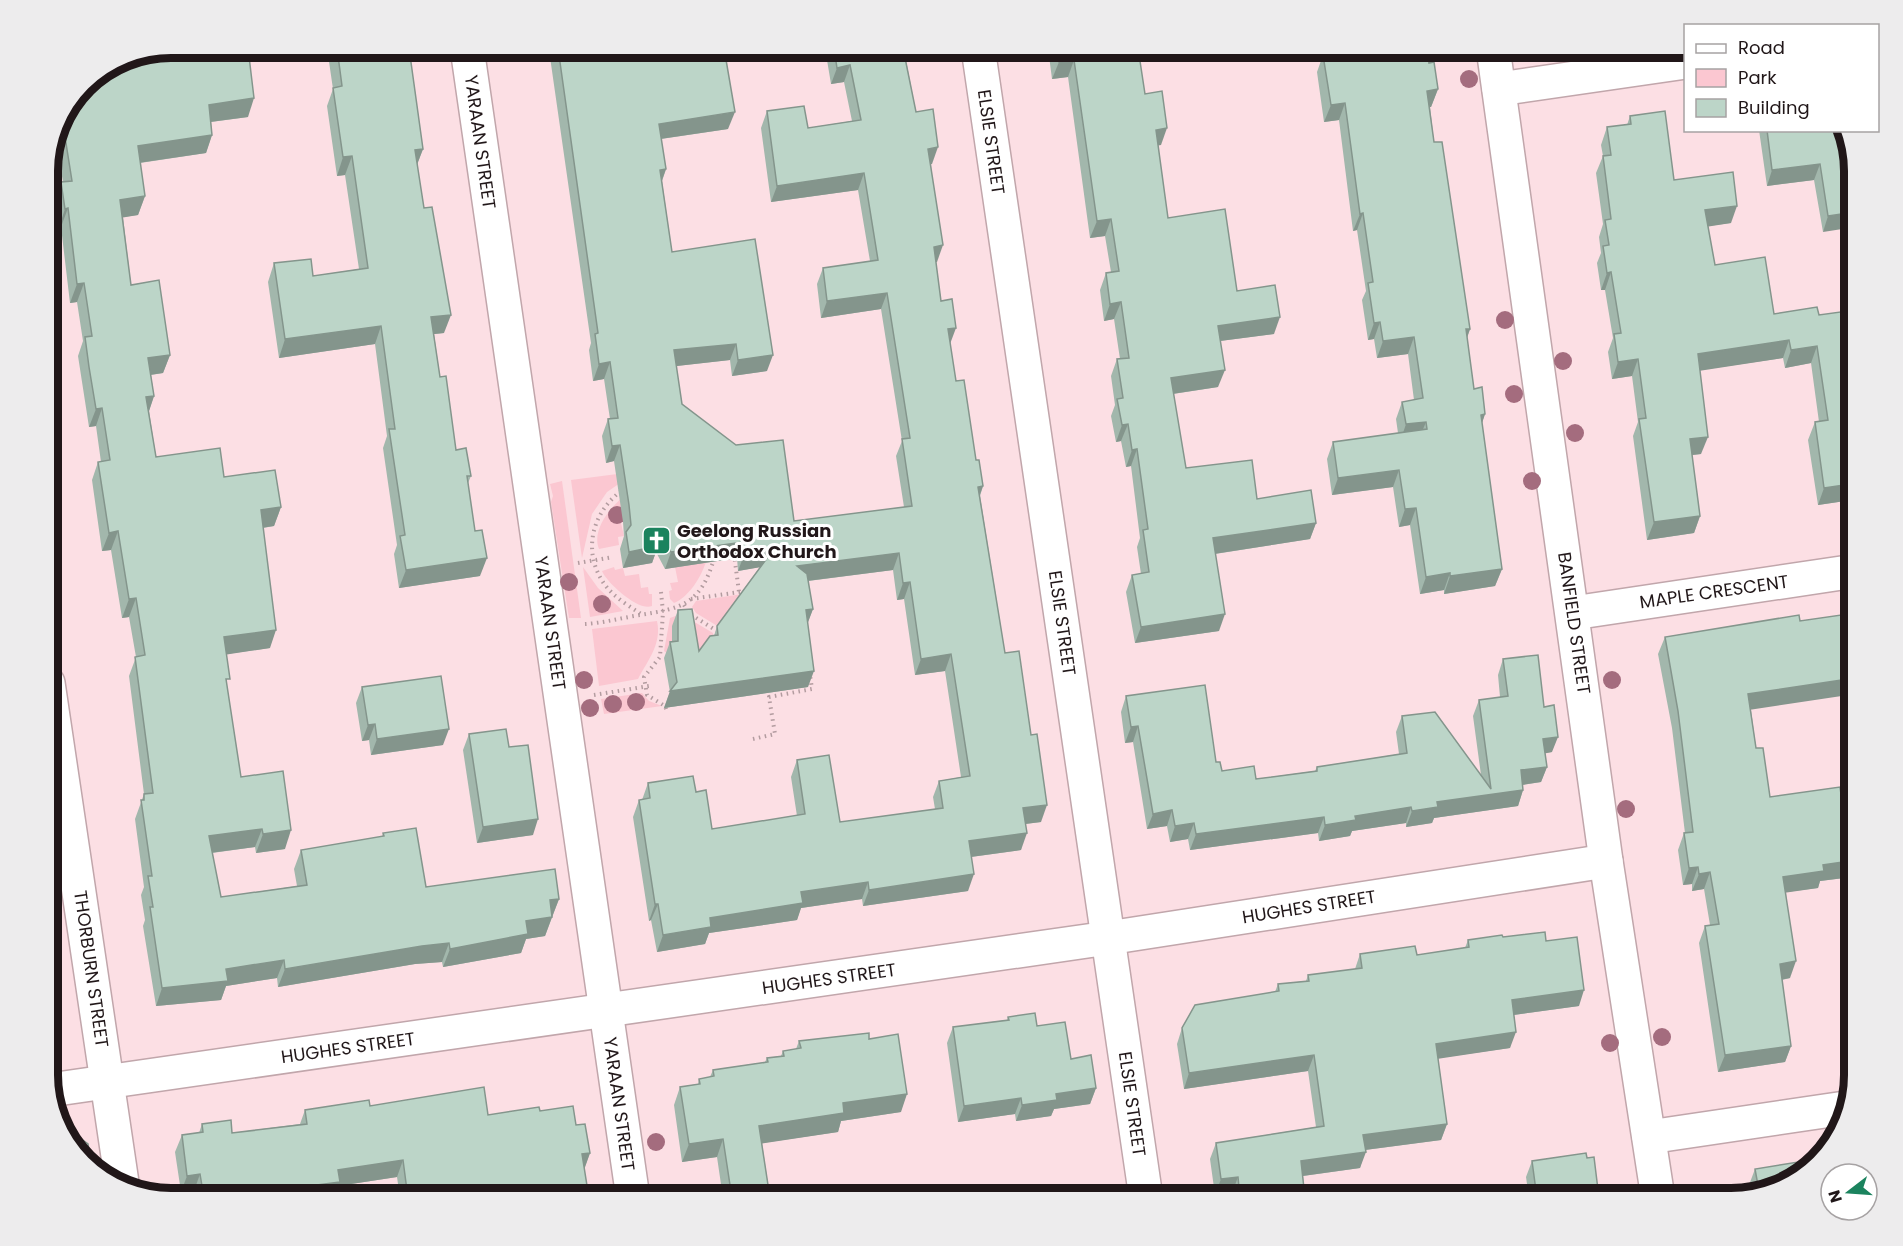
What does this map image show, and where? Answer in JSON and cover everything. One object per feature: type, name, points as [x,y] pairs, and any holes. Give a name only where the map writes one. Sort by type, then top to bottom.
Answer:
[{"type":"street","name":"ELSIE STREET","points":[[980,58],[1145,1188]]},
{"type":"street","name":"BANFIELD STREET","points":[[1494,58],[1606,861],[1657,1188]]},
{"type":"street","name":"YARAAN STREET","points":[[469,59],[632,1188]]},
{"type":"street","points":[[1499,89],[1684,62]]},
{"type":"street","name":"MAPLE CRESCENT","points":[[1573,613],[1844,573]]},
{"type":"street","name":"THORBURN STREET","points":[[59,757],[121,1176]]},
{"type":"street","name":"HUGHES STREET","points":[[60,1088],[1108,938],[1606,861]]},
{"type":"street","points":[[1649,1137],[1839,1109]]},
{"type":"path","points":[[625,488],[608,502],[595,522],[592,544],[593,561],[606,587],[641,614]]},
{"type":"path","points":[[733,548],[739,592]]},
{"type":"path","points":[[552,630],[663,612],[684,605],[710,574],[716,552]]},
{"type":"path","points":[[578,563],[613,557]]},
{"type":"path","points":[[691,599],[747,591]]},
{"type":"path","points":[[660,592],[663,612],[660,654],[644,677],[647,695],[664,706],[667,712]]},
{"type":"path","points":[[684,605],[690,614],[717,631],[719,637]]},
{"type":"path","points":[[717,631],[724,630]]},
{"type":"path","points":[[660,654],[669,655]]},
{"type":"path","points":[[753,739],[775,734],[769,697],[812,689],[809,666]]},
{"type":"path","points":[[562,700],[647,687]]},
{"type":"green space","points":[[625,473],[626,479],[607,492],[592,514],[582,558],[571,480]]},
{"type":"green space","points":[[562,481],[581,618],[569,618],[551,502],[553,496],[550,484]]},
{"type":"green space","points":[[625,495],[621,523],[624,536],[618,537],[619,545],[599,549],[597,541],[600,526],[614,505]]},
{"type":"green space","points":[[706,562],[694,586],[674,603],[670,599],[669,591],[672,590],[670,583],[678,582],[675,567]]},
{"type":"green space","points":[[583,567],[598,588],[623,611],[590,617]]},
{"type":"green space","points":[[614,567],[615,570],[623,568],[625,576],[639,574],[641,588],[648,587],[649,594],[652,594],[652,606],[646,607],[632,601],[610,582],[602,571]]},
{"type":"green space","points":[[769,590],[719,627],[696,613],[692,607],[696,601]]},
{"type":"green space","points":[[681,614],[713,633],[713,638],[708,639],[709,647],[668,654],[664,651],[670,618]]},
{"type":"green space","points":[[657,621],[656,644],[638,679],[599,686],[592,629]]},
{"type":"green space","points":[[642,693],[649,701],[662,706],[604,714],[601,699]]},
{"type":"building","points":[[1058,58],[1140,58],[1145,94],[1162,91],[1167,128],[1156,130],[1168,218],[1225,209],[1237,291],[1275,285],[1280,317],[1218,326],[1225,370],[1171,378],[1186,468],[1252,460],[1257,499],[1311,490],[1316,523],[1213,538],[1225,614],[1141,627],[1132,575],[1149,572],[1143,530],[1148,529],[1137,449],[1132,450],[1128,424],[1122,425],[1117,399],[1123,398],[1117,359],[1129,358],[1121,302],[1110,304],[1106,273],[1119,271],[1111,219],[1097,221],[1074,60],[1059,62]]},
{"type":"building","points":[[1324,58],[1428,58],[1429,63],[1434,62],[1438,89],[1427,91],[1434,142],[1442,142],[1470,329],[1466,329],[1474,389],[1482,387],[1485,414],[1481,415],[1502,569],[1426,577],[1416,508],[1405,509],[1399,470],[1338,478],[1333,442],[1427,429],[1426,422],[1406,424],[1402,402],[1423,398],[1414,337],[1383,341],[1380,322],[1374,323],[1368,283],[1373,282],[1363,213],[1360,214],[1345,103],[1331,105]]},
{"type":"building","points":[[249,59],[254,98],[209,105],[212,135],[138,146],[145,196],[120,200],[131,285],[159,280],[170,355],[148,358],[154,396],[146,397],[156,457],[220,448],[224,477],[275,470],[281,507],[261,510],[276,630],[224,637],[230,679],[226,679],[241,777],[283,771],[291,830],[263,834],[262,829],[209,836],[221,897],[307,885],[301,850],[384,836],[383,833],[416,828],[426,887],[555,869],[559,899],[550,900],[552,917],[526,921],[528,934],[450,949],[449,943],[422,946],[285,969],[284,960],[226,969],[228,981],[162,988],[150,907],[153,907],[148,876],[152,876],[141,800],[144,800],[144,794],[153,793],[135,657],[145,655],[136,598],[129,599],[118,531],[109,533],[98,462],[110,460],[102,408],[96,409],[89,367],[85,337],[92,336],[84,283],[77,284],[68,208],[65,209],[61,182],[72,181],[65,135],[70,121],[82,103],[103,82],[121,70],[149,61]]},
{"type":"building","points":[[338,59],[411,59],[423,149],[415,150],[424,208],[432,207],[451,315],[431,317],[440,377],[446,376],[456,450],[466,448],[471,476],[467,476],[475,531],[482,530],[487,558],[406,570],[400,536],[405,535],[389,429],[395,429],[381,326],[285,339],[274,263],[311,259],[313,276],[368,268],[352,156],[343,157],[333,88],[342,86]]},
{"type":"building","points":[[560,59],[726,59],[735,112],[659,124],[666,169],[660,170],[672,252],[755,239],[773,355],[738,360],[736,344],[674,350],[682,404],[736,445],[783,440],[794,521],[912,506],[902,439],[910,438],[887,293],[827,301],[823,268],[878,260],[864,173],[777,186],[767,111],[804,106],[808,128],[861,120],[850,65],[837,68],[836,59],[905,59],[916,112],[933,109],[938,147],[928,149],[943,245],[934,247],[941,301],[952,299],[956,328],[948,329],[956,381],[964,380],[976,460],[979,460],[983,486],[978,487],[1005,653],[1019,651],[1031,735],[1037,734],[1047,805],[1023,808],[1027,833],[969,841],[974,874],[869,890],[868,882],[801,892],[803,903],[710,918],[711,927],[663,935],[658,904],[655,904],[639,800],[650,798],[648,783],[693,776],[696,792],[706,790],[712,829],[805,814],[797,760],[829,755],[840,822],[943,808],[939,781],[970,776],[951,654],[921,659],[910,582],[903,583],[899,553],[797,566],[807,574],[813,609],[806,610],[814,671],[670,691],[677,682],[670,642],[678,641],[678,610],[692,609],[699,651],[710,636],[718,635],[717,626],[773,550],[744,555],[743,542],[671,552],[661,533],[658,546],[629,552],[626,532],[631,525],[620,445],[612,446],[608,419],[618,418],[610,362],[599,364],[595,334],[598,333]]},
{"type":"building","points":[[1665,111],[1674,180],[1733,172],[1737,206],[1705,210],[1715,265],[1765,257],[1774,314],[1817,307],[1819,315],[1844,312],[1844,485],[1824,488],[1815,422],[1828,420],[1817,346],[1791,350],[1789,340],[1698,354],[1708,437],[1690,439],[1700,516],[1654,522],[1639,419],[1646,418],[1638,359],[1618,362],[1614,334],[1621,333],[1611,272],[1607,273],[1603,246],[1609,245],[1605,220],[1611,219],[1603,156],[1611,155],[1607,127],[1631,124],[1630,116]]},
{"type":"building","points":[[1767,132],[1838,132],[1844,164],[1844,214],[1828,216],[1820,164],[1772,170]]},
{"type":"building","points":[[1799,615],[1800,621],[1844,615],[1844,680],[1748,694],[1756,748],[1763,748],[1770,797],[1840,787],[1844,817],[1844,862],[1823,865],[1824,871],[1783,877],[1796,961],[1780,964],[1791,1046],[1725,1055],[1705,926],[1719,924],[1710,872],[1699,874],[1698,867],[1689,868],[1684,833],[1693,832],[1678,711],[1665,637]]},
{"type":"building","points":[[1538,655],[1544,707],[1554,705],[1558,737],[1543,739],[1547,767],[1521,770],[1523,790],[1437,802],[1438,807],[1412,811],[1411,807],[1355,816],[1356,820],[1325,825],[1324,817],[1196,834],[1194,823],[1175,826],[1172,810],[1153,814],[1138,726],[1131,727],[1126,696],[1205,685],[1216,762],[1220,762],[1222,771],[1254,766],[1256,779],[1317,771],[1317,767],[1407,753],[1402,716],[1435,712],[1491,789],[1479,700],[1508,696],[1503,659]]},
{"type":"building","points":[[441,676],[449,729],[377,739],[375,724],[368,725],[362,687]]},
{"type":"building","points":[[506,729],[509,747],[528,745],[538,819],[483,827],[469,734]]},
{"type":"building","points":[[1545,932],[1546,941],[1577,937],[1584,990],[1512,1000],[1516,1032],[1436,1044],[1447,1124],[1363,1135],[1366,1152],[1301,1161],[1304,1188],[1239,1188],[1238,1177],[1221,1179],[1216,1143],[1324,1126],[1314,1055],[1189,1073],[1182,1028],[1195,1005],[1279,991],[1278,984],[1309,981],[1308,975],[1362,968],[1360,954],[1415,946],[1417,955],[1469,947],[1468,940],[1502,935],[1503,937]]},
{"type":"building","points":[[1035,1013],[1037,1026],[1065,1022],[1071,1059],[1091,1055],[1096,1088],[1056,1094],[1057,1100],[1022,1105],[1021,1098],[964,1106],[953,1027],[1009,1020],[1008,1017]]},
{"type":"building","points":[[869,1033],[869,1039],[898,1034],[907,1094],[843,1103],[844,1113],[759,1126],[768,1188],[730,1188],[723,1139],[689,1144],[680,1087],[700,1084],[699,1079],[714,1076],[713,1070],[768,1062],[767,1058],[784,1056],[783,1051],[801,1048],[799,1041]]},
{"type":"building","points":[[484,1087],[488,1115],[539,1107],[540,1111],[573,1106],[576,1125],[585,1124],[590,1153],[582,1154],[587,1188],[407,1188],[403,1160],[338,1170],[340,1182],[302,1188],[202,1188],[200,1174],[187,1176],[182,1135],[203,1132],[202,1124],[231,1120],[232,1133],[307,1124],[305,1110],[369,1100],[370,1106]]},
{"type":"building","points":[[77,1136],[88,1144],[89,1151]]},
{"type":"building","points":[[1586,1153],[1587,1158],[1594,1157],[1598,1188],[1536,1188],[1532,1161]]},
{"type":"building","points":[[1803,1161],[1782,1176],[1758,1185],[1755,1169]]},
{"type":"place","name":"Geelong Russian Orthodox Church","points":[[656,541]]}]
